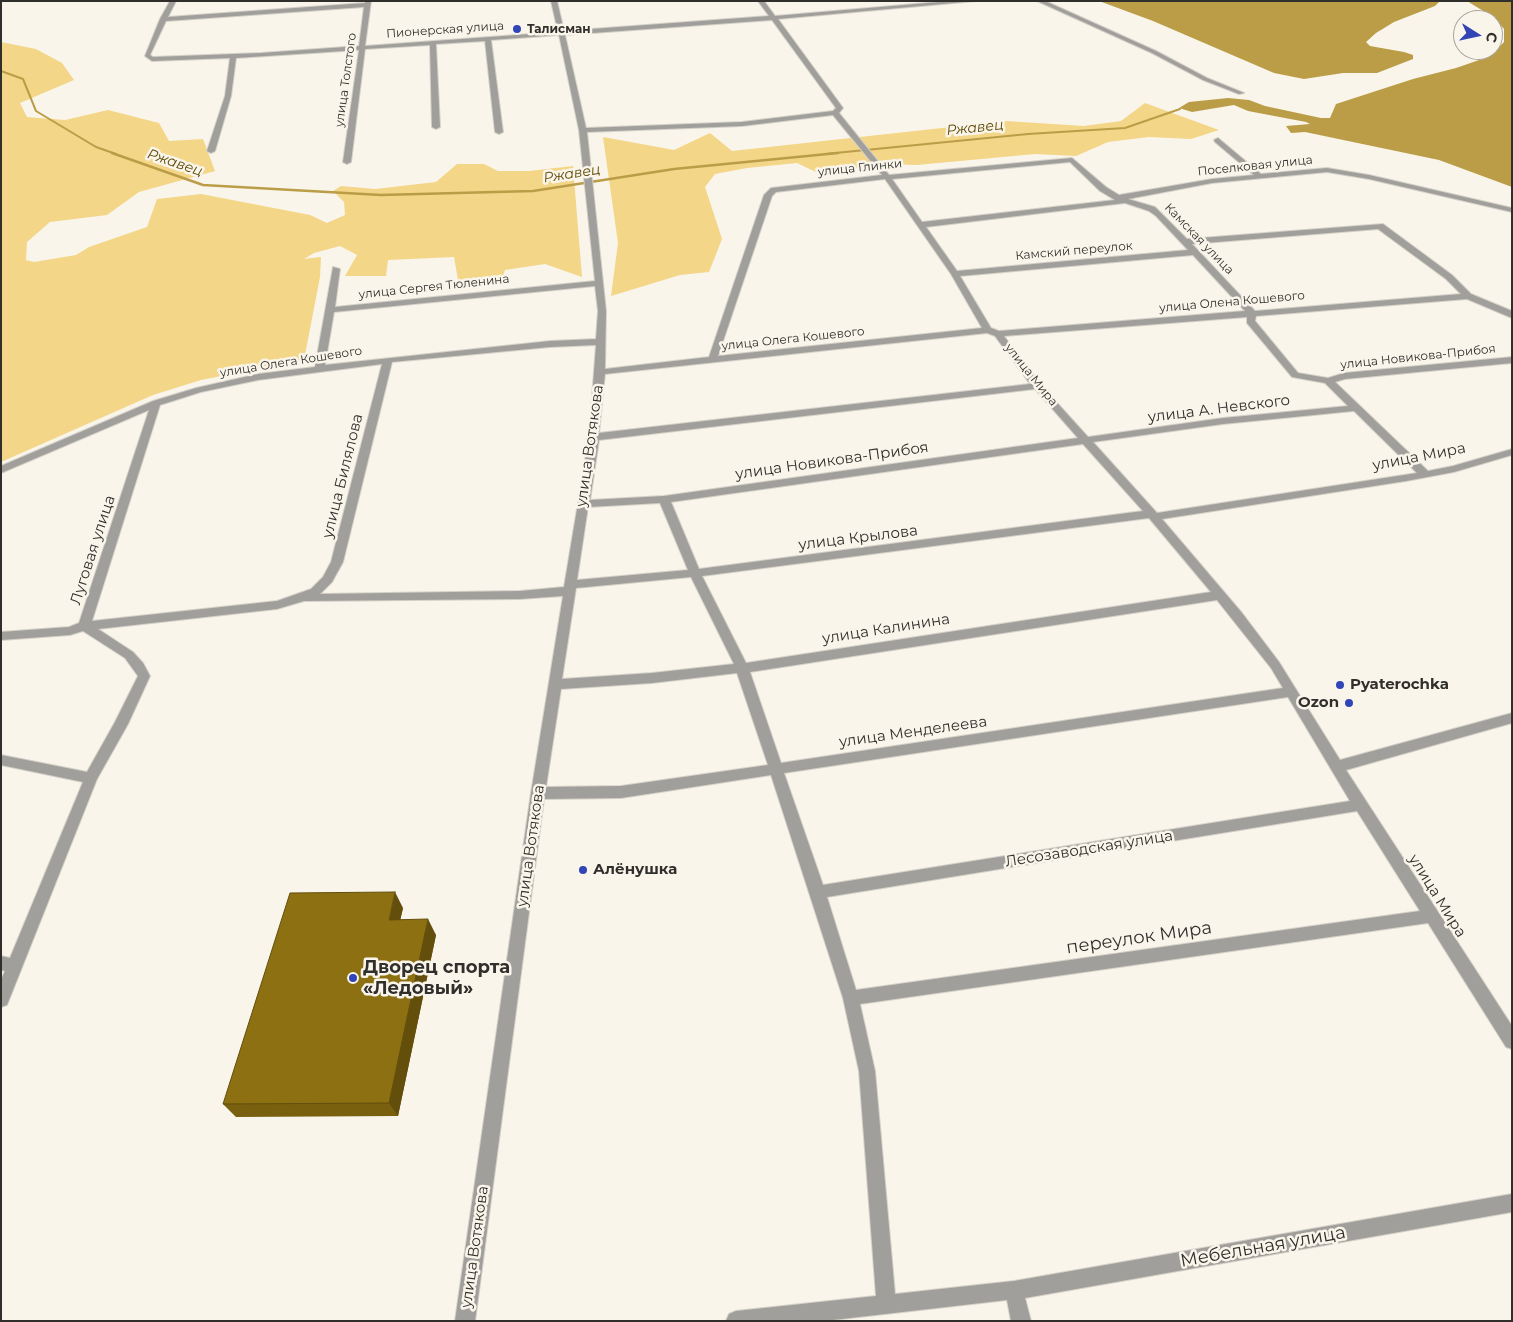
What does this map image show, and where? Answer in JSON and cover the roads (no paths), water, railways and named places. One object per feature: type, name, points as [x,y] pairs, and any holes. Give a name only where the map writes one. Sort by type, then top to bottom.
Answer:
[{"type":"street","points":[[173,1],[163,19],[184,19],[204,15],[367,3]]},
{"type":"street","name":"улица Вотякова","points":[[464,1321],[538,792],[594,437],[600,372],[602,311],[584,130],[554,1]]},
{"type":"street","points":[[584,130],[742,124],[835,113],[840,108],[761,1]]},
{"type":"street","name":"Пионерская улица","points":[[163,19],[147,55],[149,58],[157,61],[772,18],[973,1]]},
{"type":"street","points":[[1040,1],[1154,52],[1205,79],[1241,92]]},
{"type":"street","name":"улица Толстого","points":[[347,162],[367,3]]},
{"type":"street","points":[[488,38],[499,132]]},
{"type":"street","points":[[433,42],[436,128]]},
{"type":"street","points":[[211,151],[228,96],[233,56]]},
{"type":"street","name":"улица Мира","points":[[835,113],[876,162],[955,274],[993,332],[1037,386],[1152,515],[1220,595],[1276,665],[1360,806],[1512,1041]]},
{"type":"street","points":[[1218,140],[1260,177]]},
{"type":"street","name":"улица Глинки","points":[[712,361],[768,195],[774,190],[886,177],[1072,160],[1103,188],[1121,200]]},
{"type":"street","name":"Поселковая улица","points":[[919,225],[1121,200],[1212,181],[1313,170],[1327,170],[1369,177],[1512,210]]},
{"type":"street","name":"Камская улица","points":[[1121,200],[1152,209],[1186,242],[1252,313]]},
{"type":"street","points":[[1186,242],[1380,226],[1449,277],[1468,296],[1488,303],[1512,315]]},
{"type":"street","name":"Камский переулок","points":[[955,274],[1194,252]]},
{"type":"street","points":[[320,368],[336,269]]},
{"type":"street","name":"улица Сергея Тюленина","points":[[330,310],[599,283]]},
{"type":"street","name":"улица Олена Кошевого","points":[[993,332],[1468,296]]},
{"type":"street","points":[[1252,313],[1250,321],[1295,375],[1328,381],[1425,474]]},
{"type":"street","name":"улица Олега Кошевого","points":[[600,372],[993,332]]},
{"type":"street","name":"улица Олега Кошевого","points":[[1,470],[156,403],[199,390],[258,377],[388,360],[550,344],[601,342]]},
{"type":"street","name":"улица Билялова","points":[[301,598],[315,592],[328,579],[337,562],[388,360]]},
{"type":"street","name":"улица Новикова-Прибоя","points":[[1328,381],[1344,376],[1512,360]]},
{"type":"street","points":[[594,437],[1037,386]]},
{"type":"street","name":"Луговая улица","points":[[1,636],[70,631],[84,626],[156,403]]},
{"type":"street","name":"улица А. Невского","points":[[1086,442],[1223,422],[1356,408]]},
{"type":"street","name":"улица Новикова-Прибоя","points":[[582,504],[664,499],[1086,442]]},
{"type":"street","name":"улица Мира","points":[[1152,515],[1425,474],[1512,452]]},
{"type":"street","points":[[664,499],[695,573],[742,668],[818,892],[851,998],[866,1071],[886,1304]]},
{"type":"street","name":"улица Крылова","points":[[301,598],[520,595],[1152,515]]},
{"type":"street","name":"улица Калинина","points":[[556,684],[652,678],[742,668],[1220,595]]},
{"type":"street","points":[[84,626],[277,605],[301,598]]},
{"type":"street","points":[[1,1000],[8,965],[91,778],[121,724],[144,676],[140,666],[130,654],[84,626]]},
{"type":"street","name":"улица Менделеева","points":[[538,792],[621,792],[1292,692]]},
{"type":"street","points":[[1336,767],[1512,718]]},
{"type":"street","points":[[1,760],[91,778]]},
{"type":"street","name":"Лесозаводская улица","points":[[818,892],[1360,806]]},
{"type":"street","name":"переулок Мира","points":[[851,998],[1432,916]]},
{"type":"street","name":"Мебельная улица","points":[[736,1321],[1014,1290],[1512,1203]]},
{"type":"street","points":[[1014,1290],[1021,1321]]},
{"type":"waterway","name":"Ржавец","points":[[1,71],[23,79],[36,111],[96,147],[116,154]]},
{"type":"waterway","name":"Ржавец","points":[[825,154],[1028,134],[1125,128],[1180,109]]},
{"type":"waterway","name":"Ржавец","points":[[112,153],[203,185],[381,195],[533,191],[674,169],[838,153]]},
{"type":"place","name":"Талисман","points":[[517,29]]},
{"type":"place","name":"Pyaterochka","points":[[1340,685]]},
{"type":"place","name":"Ozon","points":[[1349,703]]},
{"type":"place","name":"Алёнушка","points":[[583,870]]},
{"type":"place","name":"Дворец спорта «Ледовый»","points":[[353,978]]}]
